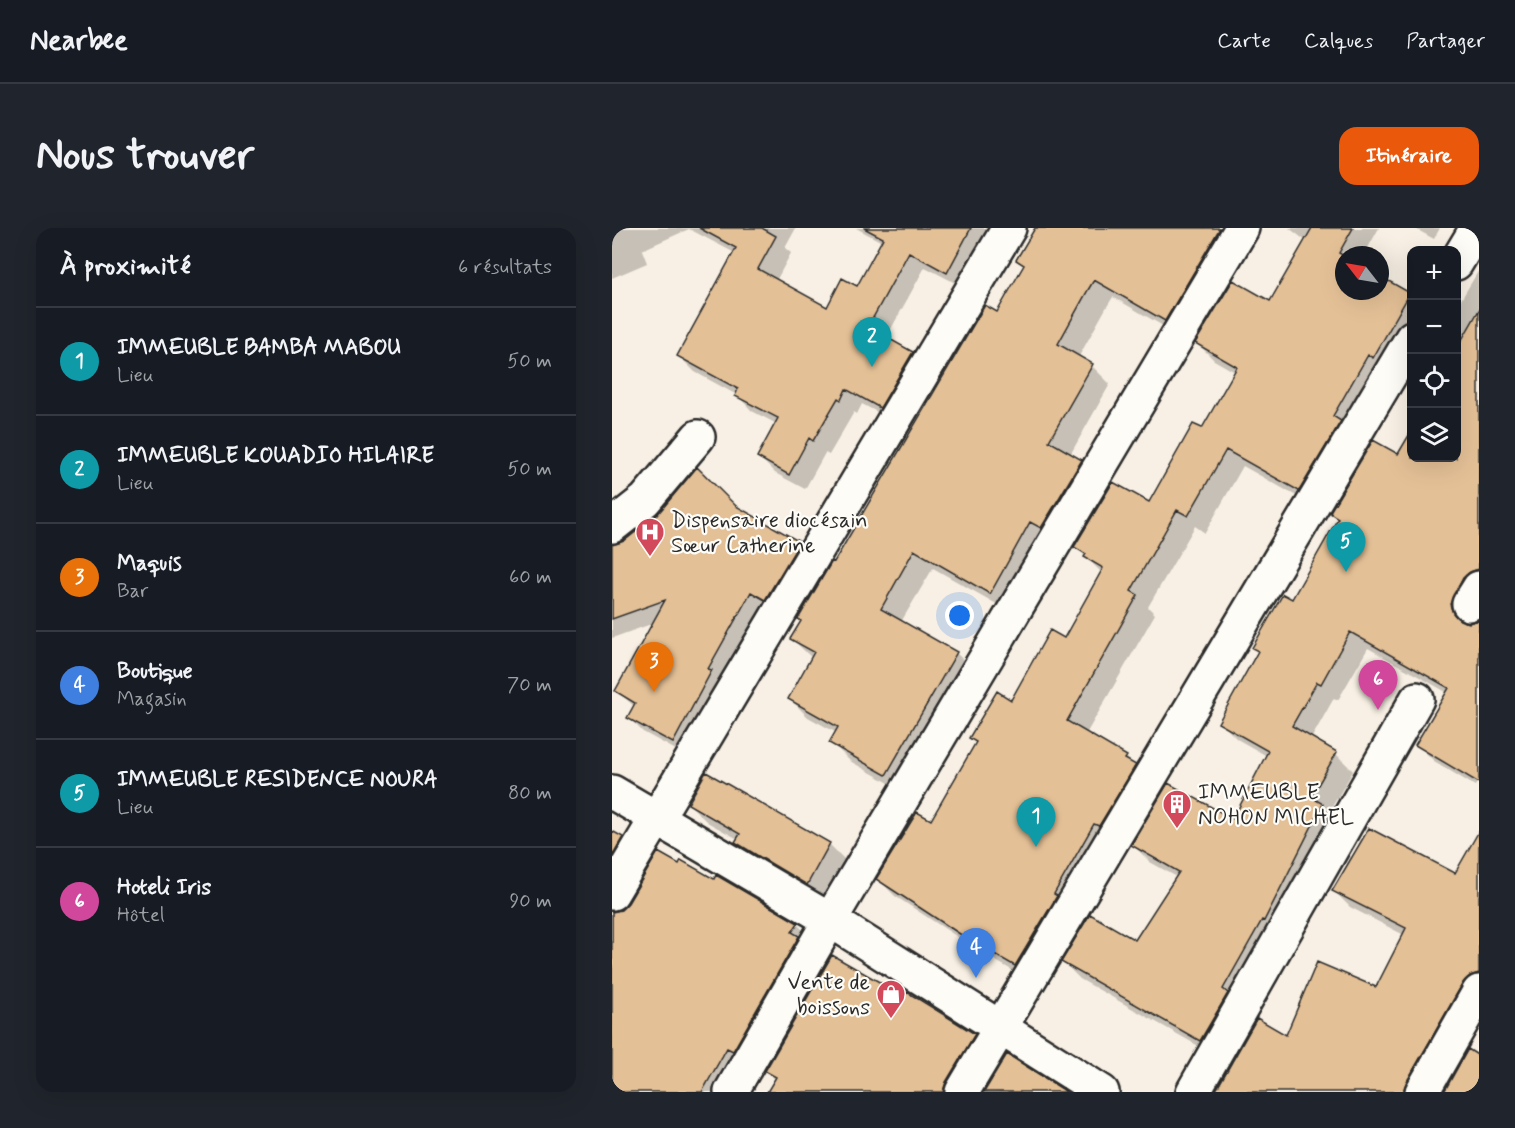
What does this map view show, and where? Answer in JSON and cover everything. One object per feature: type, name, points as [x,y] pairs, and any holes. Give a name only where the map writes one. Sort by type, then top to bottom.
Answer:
[{"type":"street","points":[[612,893],[1009,228]]},
{"type":"street","points":[[730,1092],[1242,228]]},
{"type":"street","points":[[1461,255],[1477,228]]},
{"type":"street","points":[[962,1092],[1407,347]]},
{"type":"street","points":[[612,526],[645,500],[698,437]]},
{"type":"street","points":[[1193,1092],[1417,699]]},
{"type":"street","points":[[612,792],[830,920],[1102,1092]]},
{"type":"street","points":[[1422,1092],[1479,992]]},
{"type":"building","points":[[699,228],[762,228],[776,236],[758,269],[827,307],[842,278],[857,286],[883,238],[864,228],[971,228],[947,273],[909,252],[868,327],[913,352],[880,408],[846,389],[841,400],[838,398],[813,441],[809,438],[789,475],[757,457],[778,418],[735,396],[738,389],[677,356],[736,248]]},
{"type":"building","points":[[1035,228],[1220,228],[1165,321],[1094,280],[1058,344],[1093,364],[1049,441],[1082,460],[1041,528],[1030,522],[990,594],[914,550],[881,609],[957,652],[886,775],[829,743],[838,727],[788,699],[814,652],[790,639],[801,621],[798,619],[985,305],[997,312],[1024,265],[1016,260]]},
{"type":"building","points":[[1312,228],[1353,228],[1343,246],[1335,246],[1335,300],[1389,300],[1389,281],[1407,291],[1407,298],[1373,358],[1368,355],[1333,416],[1341,421],[1299,491],[1226,450],[1188,516],[1177,510],[1131,591],[1138,595],[1067,721],[1127,756],[1125,759],[1136,765],[1099,826],[1094,824],[1054,894],[1057,896],[1015,966],[963,936],[876,879],[917,812],[931,820],[976,742],[969,738],[997,691],[1011,700],[1050,630],[1064,638],[1103,568],[1084,557],[1086,554],[1074,547],[1113,482],[1149,502],[1193,424],[1202,428],[1237,367],[1195,343],[1233,280],[1270,301]]},
{"type":"building","points":[[1479,310],[1479,569],[1463,578],[1450,604],[1453,613],[1460,620],[1469,623],[1479,620],[1479,783],[1415,745],[1449,688],[1350,632],[1321,684],[1317,682],[1292,726],[1337,752],[1311,797],[1323,804],[1264,921],[1262,920],[1223,989],[1228,993],[1200,1041],[1061,962],[1090,914],[1135,940],[1179,872],[1131,845],[1168,783],[1233,819],[1268,751],[1218,723],[1258,651],[1252,648],[1283,594],[1292,599],[1338,518],[1330,513],[1331,510],[1373,440],[1398,454],[1407,439],[1407,462],[1461,462],[1461,341]]},
{"type":"building","points":[[697,467],[736,506],[800,542],[765,600],[751,592],[708,669],[712,670],[673,743],[627,718],[635,703],[615,691],[665,600],[612,619],[612,545],[624,541],[657,515]]},
{"type":"building","points":[[706,772],[830,843],[807,885],[735,842],[740,834],[688,804]]},
{"type":"building","points":[[1369,828],[1455,873],[1479,831],[1479,973],[1470,976],[1463,983],[1403,1092],[1215,1092],[1257,1018],[1286,1035],[1317,962],[1376,987],[1406,928],[1332,891]]},
{"type":"building","points":[[612,831],[623,837],[612,856]]},
{"type":"building","points":[[658,852],[679,864],[681,860],[714,879],[716,875],[798,923],[792,932],[799,936],[733,1051],[727,1048],[702,1092],[612,1092],[612,912],[621,910],[628,903]]},
{"type":"building","points":[[832,955],[904,996],[907,992],[975,1034],[946,1082],[943,1092],[767,1092],[776,1077],[765,1071]]},
{"type":"building","points":[[1468,1049],[1479,1056],[1479,1092],[1444,1092]]},
{"type":"building","points":[[1007,1054],[1067,1092],[984,1092]]},
{"type":"place","name":"IMMEUBLE KOUADIO HILAIRE","points":[[872,367]]},
{"type":"place","name":"Dispensaire diocésain Sœur Catherine","points":[[650,558]]},
{"type":"place","name":"IMMEUBLE RESIDENCE NOURA","points":[[1346,572]]},
{"type":"place","name":"Maquis","points":[[654,692]]},
{"type":"place","name":"Hoteli Iris","points":[[1378,710]]},
{"type":"place","name":"IMMEUBLE NOHON MICHEL","points":[[1177,830]]},
{"type":"place","name":"IMMEUBLE BAMBA MABOU","points":[[1036,847]]},
{"type":"place","name":"Boutique","points":[[976,978]]},
{"type":"place","name":"Vente de boissons","points":[[891,1020]]}]
